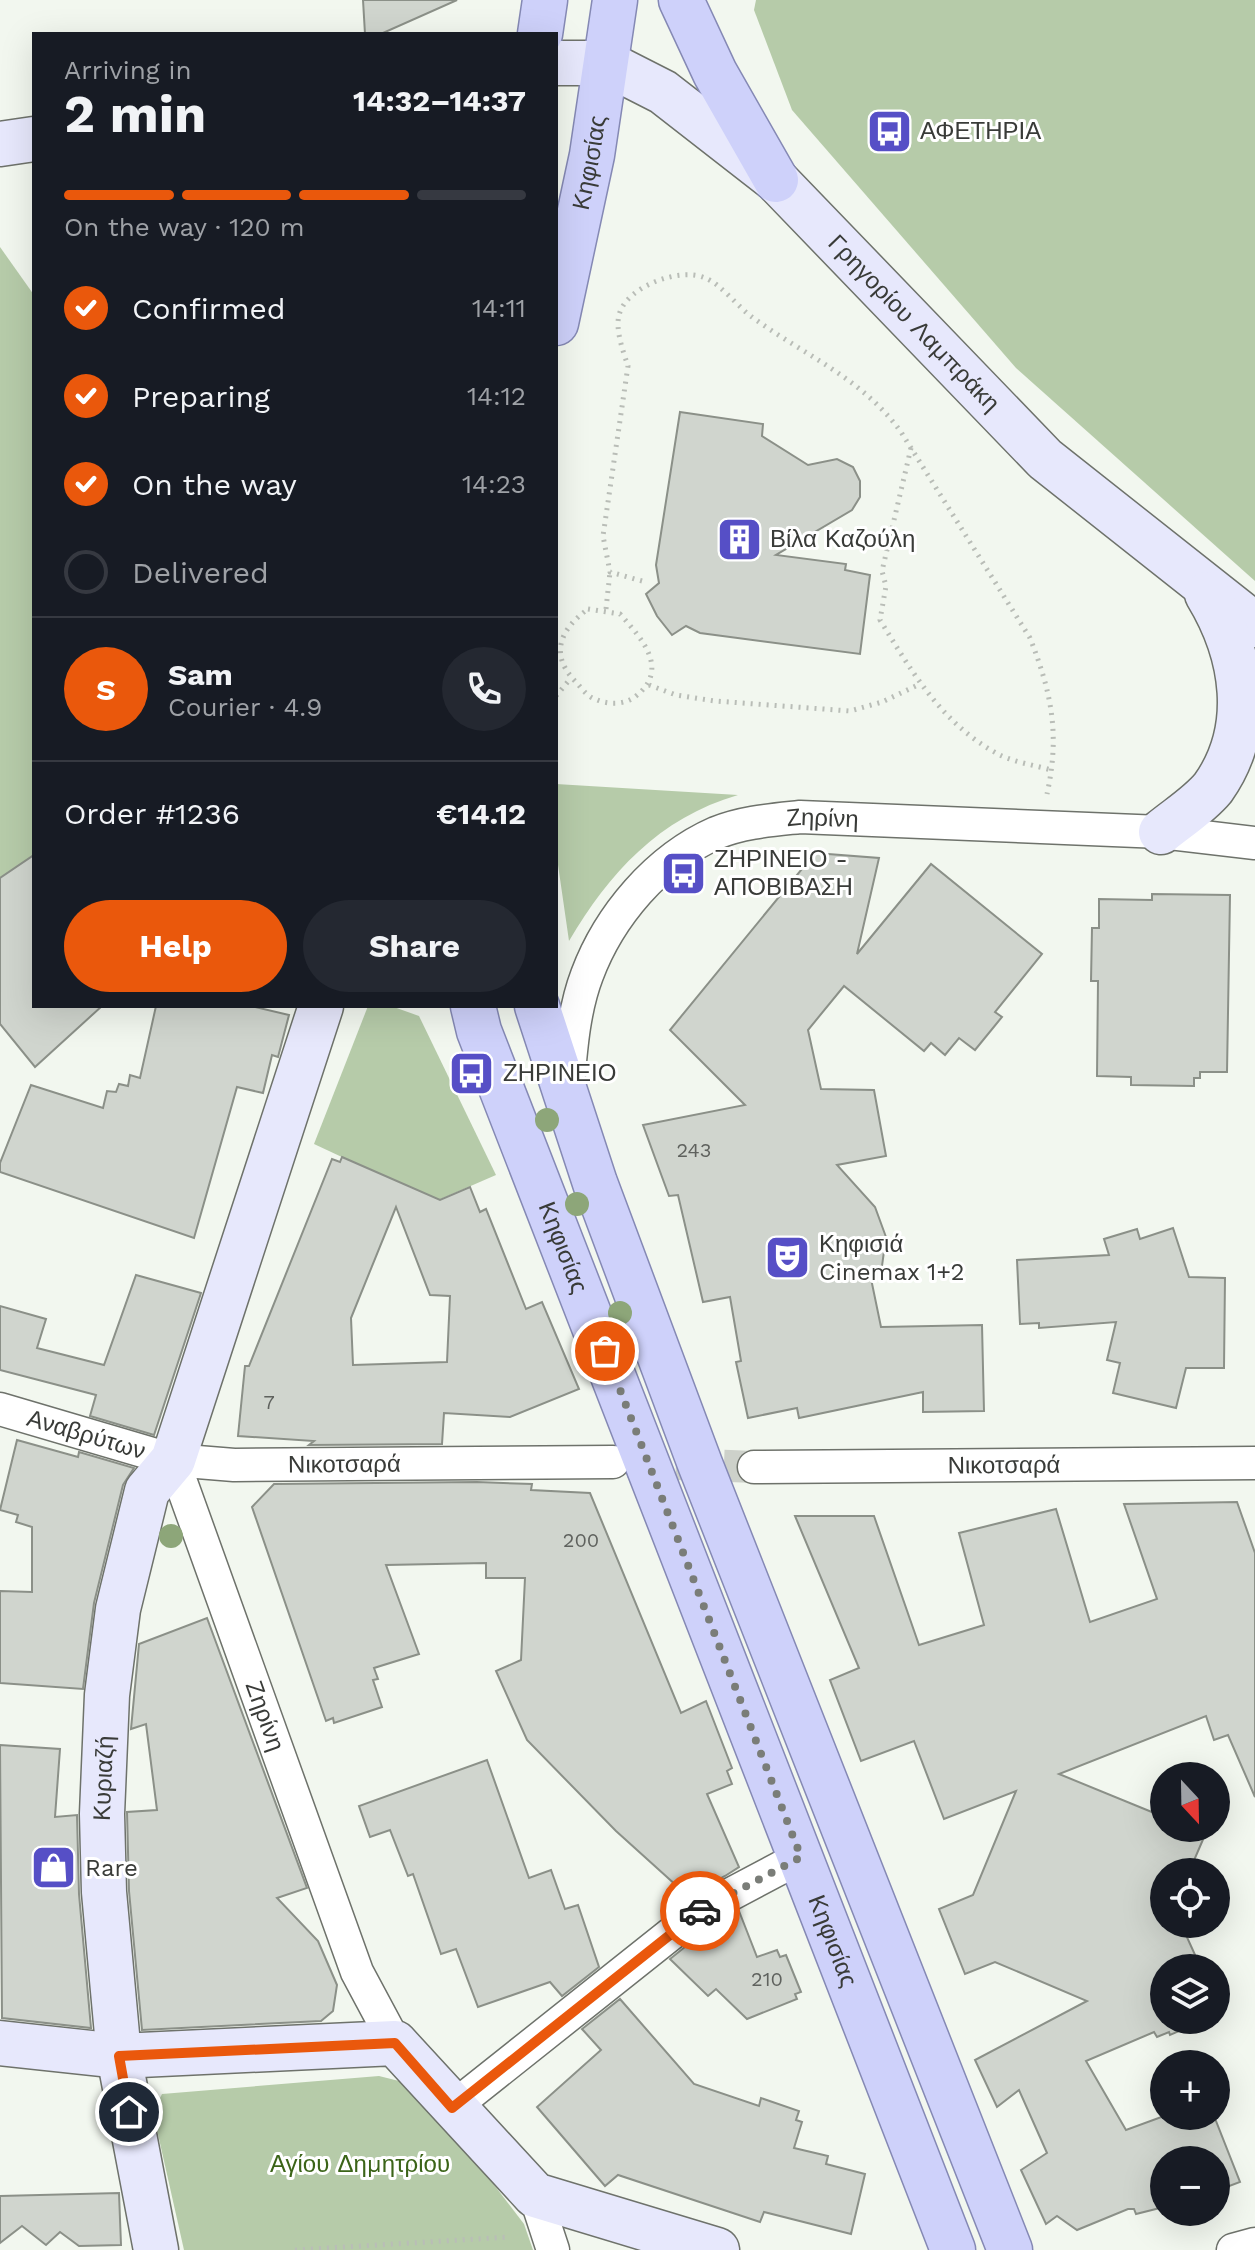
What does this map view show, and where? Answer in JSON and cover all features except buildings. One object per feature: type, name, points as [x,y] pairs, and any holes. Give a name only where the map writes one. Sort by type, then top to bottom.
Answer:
[{"type":"main road","points":[[540,32],[545,0]]},
{"type":"main road","name":"Κηφισίας","points":[[558,314],[592,155],[615,0]]},
{"type":"main road","points":[[681,0],[715,73],[776,180]]},
{"type":"main road","name":"Κηφισίας","points":[[474,1008],[484,1043],[953,2250]]},
{"type":"main road","name":"Κηφισίας","points":[[538,1008],[567,1103],[700,1464],[1010,2250]]},
{"type":"street","name":"Γρηγορίου Λαμπράκη","points":[[558,63],[606,63],[663,92],[776,180],[1045,459],[1255,625]]},
{"type":"street","points":[[0,144],[32,139]]},
{"type":"street","points":[[1161,832],[1212,789],[1232,761],[1243,737],[1244,695],[1235,647],[1199,581]]},
{"type":"street","name":"Ζηρίνη","points":[[567,1103],[573,1032],[587,975],[636,893],[663,865],[718,832],[753,822],[800,817],[1161,832],[1255,843]]},
{"type":"street","points":[[173,1460],[320,1008]]},
{"type":"street","name":"Αναβρύτων","points":[[0,1409],[173,1460]]},
{"type":"street","name":"Ζηρίνη","points":[[173,1460],[357,1972],[395,2043],[452,2108],[546,2227],[717,2250]]},
{"type":"street","name":"Νικοτσαρά","points":[[173,1460],[234,1465],[613,1462]]},
{"type":"street","name":"Κυριαζή","points":[[156,2250],[119,2056],[104,1892],[102,1814],[107,1695],[118,1609],[147,1491],[173,1460]]},
{"type":"street","name":"Νικοτσαρά","points":[[754,1467],[1255,1463]]},
{"type":"street","points":[[452,2108],[701,1910],[801,1857]]},
{"type":"street","points":[[0,2043],[119,2056],[395,2043]]},
{"type":"street","points":[[1233,2250],[1255,2244]]},
{"type":"path","points":[[606,609],[610,572],[603,536],[628,366],[621,343],[619,313],[633,293],[657,282],[690,275],[707,278],[775,334],[859,386],[882,405],[1030,638],[1054,712],[1051,770],[1040,827]]},
{"type":"path","points":[[911,447],[882,571],[886,586],[880,620],[920,684],[947,716],[1000,755],[1051,770]]},
{"type":"path","points":[[610,572],[642,581]]},
{"type":"path","points":[[588,609],[606,609],[620,614],[646,648],[653,669],[649,685],[631,700],[615,704],[593,699],[571,678],[563,667],[558,643],[570,622],[588,609]]},
{"type":"path","points":[[558,694],[571,678]]},
{"type":"path","points":[[649,685],[676,695],[715,701],[850,711],[892,698],[920,684]]},
{"type":"path","points":[[295,2250],[546,2227]]},
{"type":"green space","points":[[756,0],[1255,0],[1255,581],[1016,368],[792,110],[754,10]]},
{"type":"green space","points":[[0,247],[32,292],[32,965],[0,987]]},
{"type":"green space","points":[[558,784],[738,795],[684,818],[639,851],[601,893],[569,941],[558,865]]},
{"type":"green space","points":[[367,1008],[397,1008],[419,1016],[496,1175],[436,1201],[314,1144]]},
{"type":"green space","name":"Αγίου Δημητρίου","points":[[379,2076],[403,2082],[482,2169],[524,2224],[533,2250],[184,2250],[153,2112],[162,2094]]},
{"type":"tunnel","points":[[628,1462],[754,1467]]},
{"type":"way so far","points":[[605,1351],[801,1857],[700,1911]]},
{"type":"place","name":"ΑΦΕΤΗΡΙΑ","points":[[889,131]]},
{"type":"place","name":"Βίλα Καζούλη","points":[[739,539]]},
{"type":"place","name":"ΖΗΡΙΝΕΙΟ - ΑΠΟΒΙΒΑΣΗ","points":[[683,873]]},
{"type":"place","name":"ΖΗΡΙΝΕΙΟ","points":[[472,1073]]},
{"type":"place","name":"Κηφισιά Cinemax 1+2","points":[[788,1258]]},
{"type":"place","name":"Rare","points":[[54,1868]]},
{"type":"route","points":[[129,2112],[119,2056],[395,2043],[452,2108],[700,1911]]}]
